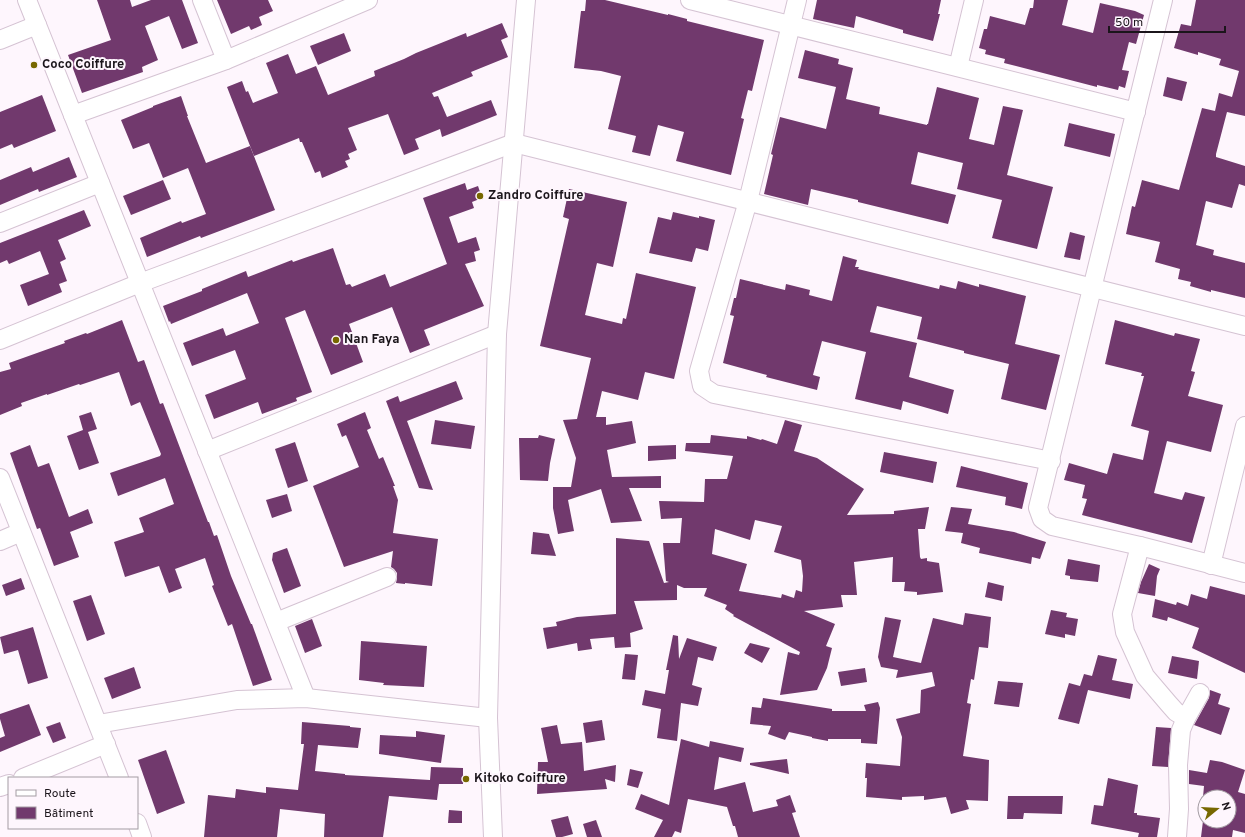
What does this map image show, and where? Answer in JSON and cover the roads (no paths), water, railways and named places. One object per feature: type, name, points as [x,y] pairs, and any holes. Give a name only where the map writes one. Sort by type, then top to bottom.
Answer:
[{"type":"street","points":[[27,0],[306,698]]},
{"type":"street","points":[[202,0],[226,60]]},
{"type":"street","points":[[73,115],[226,60],[368,0]]},
{"type":"street","points":[[494,837],[488,718],[497,334],[526,0]]},
{"type":"street","points":[[690,0],[1136,112]]},
{"type":"street","points":[[797,0],[748,201],[699,371],[702,386],[714,394],[1051,461]]},
{"type":"street","points":[[958,67],[974,0]]},
{"type":"street","points":[[1163,0],[1051,461],[1038,508],[1042,519],[1052,526],[1140,546],[1245,573]]},
{"type":"street","points":[[0,40],[37,25]]},
{"type":"street","points":[[0,340],[140,284],[514,143],[1245,326]]},
{"type":"street","points":[[0,223],[100,183]]},
{"type":"street","points":[[208,451],[497,334]]},
{"type":"street","points":[[1211,565],[1245,426]]},
{"type":"street","points":[[0,478],[119,777]]},
{"type":"street","points":[[0,541],[22,532]]},
{"type":"street","points":[[1140,546],[1122,614],[1125,632],[1145,676],[1176,712],[1186,718]]},
{"type":"street","points":[[276,622],[387,576]]},
{"type":"street","points":[[1177,837],[1179,810],[1178,765],[1181,730],[1200,694]]},
{"type":"street","points":[[98,724],[237,700],[306,698],[488,718]]},
{"type":"street","points":[[25,777],[106,744]]},
{"type":"street","points":[[138,826],[142,837]]},
{"type":"place","name":"Coco Coiffure","points":[[34,65]]},
{"type":"place","name":"Zandro Coiffure","points":[[480,196]]},
{"type":"place","name":"Nan Faya","points":[[336,340]]},
{"type":"place","name":"Kitoko Coiffure","points":[[466,779]]}]
